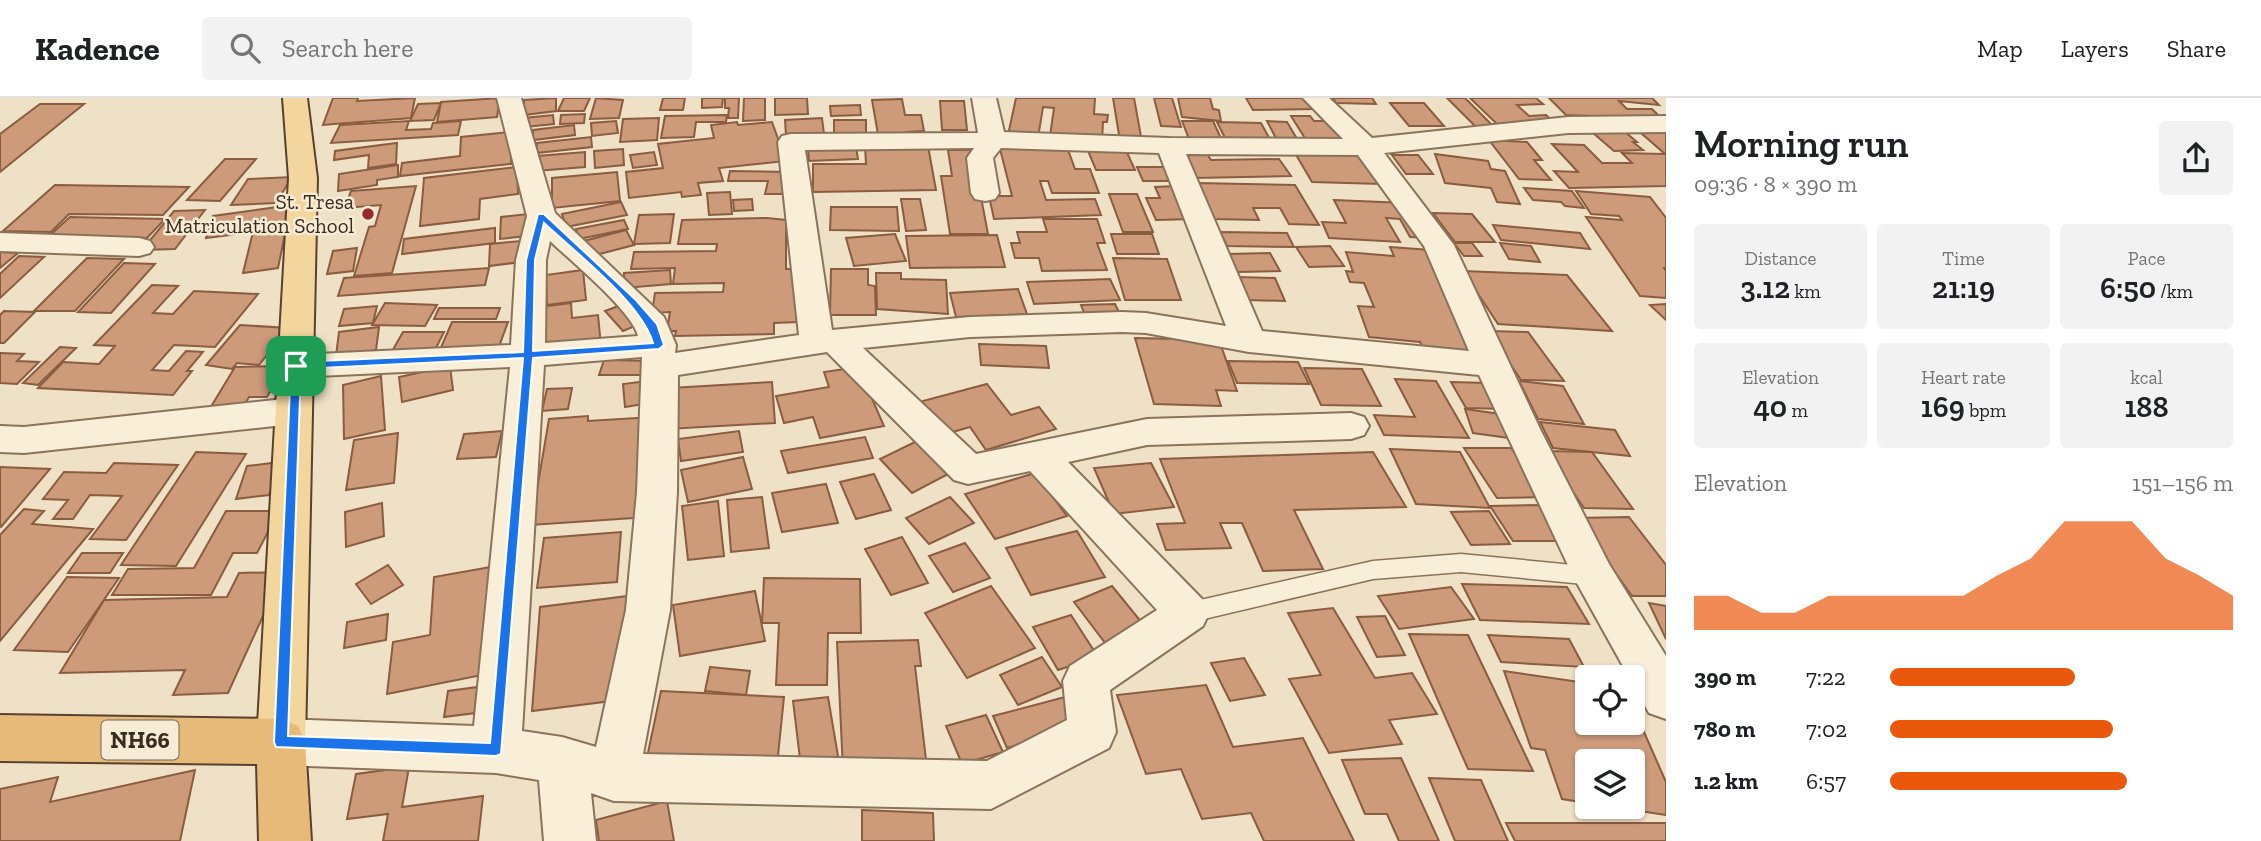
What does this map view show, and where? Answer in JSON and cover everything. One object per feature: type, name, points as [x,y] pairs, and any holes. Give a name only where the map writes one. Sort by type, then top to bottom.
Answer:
[{"type":"highway","name":"NH66","points":[[0,738],[281,742]]},
{"type":"highway","points":[[281,742],[285,841]]},
{"type":"main road","points":[[281,742],[303,178],[295,98]]},
{"type":"street","points":[[496,750],[528,355],[531,260],[541,216],[509,98]]},
{"type":"street","points":[[984,98],[993,141],[980,158],[985,194]]},
{"type":"street","points":[[1315,98],[1366,147],[1439,245],[1522,430],[1594,576],[1666,698]]},
{"type":"street","points":[[1351,426],[1147,432],[968,470],[826,342],[792,142],[993,141],[1169,146],[1366,147],[1560,116],[1666,124]]},
{"type":"street","points":[[1169,146],[1248,341]]},
{"type":"street","points":[[541,216],[652,324],[660,356],[657,492],[648,610],[614,777]]},
{"type":"street","points":[[0,242],[139,247]]},
{"type":"street","points":[[296,366],[528,355],[660,356],[970,327],[1128,322],[1248,341],[1493,365]]},
{"type":"street","points":[[0,439],[24,440],[293,411]]},
{"type":"street","points":[[281,742],[496,750],[562,760],[614,777],[991,785],[1092,732],[1086,681],[1187,613],[1039,456]]},
{"type":"street","points":[[562,760],[570,841]]},
{"type":"lane","points":[[1187,613],[1373,570],[1461,562],[1594,576]]},
{"type":"building","points":[[333,98],[358,98],[357,101],[415,98],[411,118],[323,125]]},
{"type":"building","points":[[500,98],[497,117],[437,122],[441,102]]},
{"type":"building","points":[[556,98],[556,111],[524,115],[524,100]]},
{"type":"building","points":[[564,98],[590,98],[584,111],[558,111]]},
{"type":"building","points":[[596,98],[623,100],[619,118],[590,119]]},
{"type":"building","points":[[663,98],[685,98],[683,110],[660,110]]},
{"type":"building","points":[[702,98],[723,98],[722,107],[702,108]]},
{"type":"building","points":[[725,98],[739,98],[738,118],[728,118],[729,108],[725,108]]},
{"type":"building","points":[[744,98],[765,98],[765,120],[743,121]]},
{"type":"building","points":[[775,98],[807,98],[808,114],[775,115]]},
{"type":"building","points":[[1016,98],[1095,98],[1094,114],[1108,115],[1107,122],[1103,122],[1102,141],[1050,136],[1054,108],[1043,107],[1038,138],[1008,135]]},
{"type":"building","points":[[1113,98],[1134,98],[1142,142],[1120,141]]},
{"type":"building","points":[[1154,98],[1172,98],[1181,127],[1161,126]]},
{"type":"building","points":[[1178,98],[1210,98],[1213,109],[1219,110],[1221,121],[1182,117]]},
{"type":"building","points":[[1246,98],[1306,98],[1315,109],[1253,110]]},
{"type":"building","points":[[1333,98],[1372,98],[1376,104],[1336,103]]},
{"type":"building","points":[[1447,98],[1465,98],[1494,127],[1476,127]]},
{"type":"building","points":[[1470,98],[1536,98],[1543,104],[1517,105],[1529,116],[1546,115],[1556,124],[1498,125]]},
{"type":"building","points":[[1549,98],[1652,98],[1659,105],[1619,101],[1627,109],[1652,109],[1662,119],[1566,115]]},
{"type":"building","points":[[902,99],[905,115],[921,115],[924,131],[906,132],[907,139],[879,140],[872,100]]},
{"type":"building","points":[[940,101],[964,101],[967,130],[942,130]]},
{"type":"building","points":[[441,103],[434,120],[410,121],[418,104]]},
{"type":"building","points":[[1390,103],[1424,103],[1444,126],[1409,126]]},
{"type":"building","points":[[40,104],[84,104],[0,172],[0,134]]},
{"type":"building","points":[[860,105],[861,115],[831,116],[830,106]]},
{"type":"building","points":[[585,114],[584,123],[560,124],[561,115]]},
{"type":"building","points":[[553,115],[554,124],[525,127],[524,118]]},
{"type":"building","points":[[727,115],[726,122],[696,122],[694,137],[661,138],[665,116]]},
{"type":"building","points":[[1291,116],[1310,116],[1314,121],[1329,121],[1344,143],[1308,143]]},
{"type":"building","points":[[659,118],[657,140],[620,142],[623,119]]},
{"type":"building","points":[[822,118],[824,134],[786,135],[785,120]]},
{"type":"building","points":[[834,120],[866,120],[866,135],[834,134]]},
{"type":"building","points":[[409,121],[406,130],[431,129],[433,123],[461,121],[458,135],[331,143],[340,125]]},
{"type":"building","points":[[616,121],[618,133],[592,136],[591,123]]},
{"type":"building","points":[[1182,121],[1213,121],[1224,145],[1191,144]]},
{"type":"building","points":[[1267,121],[1287,122],[1300,144],[1279,144]]},
{"type":"building","points":[[737,122],[738,125],[772,122],[786,161],[719,168],[723,181],[698,183],[701,195],[682,197],[681,192],[629,198],[626,172],[663,168],[658,144],[714,138],[711,125]]},
{"type":"building","points":[[1217,122],[1261,123],[1273,145],[1228,144]]},
{"type":"building","points":[[574,125],[575,135],[533,140],[533,130]]},
{"type":"building","points":[[1618,126],[1643,150],[1614,151],[1586,127]]},
{"type":"building","points":[[1633,126],[1666,127],[1666,186],[1569,188],[1554,171],[1578,172],[1552,144],[1584,145],[1602,163],[1632,163],[1622,153],[1665,154]]},
{"type":"building","points":[[511,132],[511,164],[400,176],[402,163],[460,156],[461,137]]},
{"type":"building","points":[[591,137],[592,147],[536,153],[537,143]]},
{"type":"building","points":[[1489,140],[1527,142],[1542,160],[1534,160],[1551,180],[1519,179]]},
{"type":"building","points":[[397,143],[396,164],[368,168],[369,155],[334,160],[335,151]]},
{"type":"building","points":[[865,146],[928,146],[936,190],[813,192],[813,164],[866,164]]},
{"type":"building","points":[[1086,146],[1124,146],[1135,170],[1096,170]]},
{"type":"building","points":[[856,147],[858,159],[809,161],[808,149]]},
{"type":"building","points":[[1067,147],[1075,169],[1090,169],[1099,193],[1052,193],[1048,181],[1040,181],[1046,200],[1095,199],[1101,215],[994,219],[989,196],[1012,196],[1000,149]]},
{"type":"building","points":[[623,149],[624,165],[595,168],[594,151]]},
{"type":"building","points":[[948,150],[972,150],[988,234],[950,234],[941,176],[952,176]]},
{"type":"building","points":[[1205,151],[1211,160],[1279,159],[1291,176],[1192,178],[1178,152]]},
{"type":"building","points":[[585,152],[585,167],[536,171],[537,156]]},
{"type":"building","points":[[654,152],[657,165],[633,168],[630,155]]},
{"type":"building","points":[[1295,153],[1366,155],[1381,184],[1312,182]]},
{"type":"building","points":[[1435,154],[1488,161],[1491,169],[1505,171],[1520,204],[1497,202],[1491,188],[1445,183]]},
{"type":"building","points":[[1392,155],[1418,155],[1433,174],[1406,174]]},
{"type":"building","points":[[225,159],[256,159],[220,201],[187,200]]},
{"type":"building","points":[[398,165],[398,177],[377,180],[377,185],[338,191],[339,174]]},
{"type":"building","points":[[517,167],[518,194],[480,199],[479,219],[420,226],[424,178]]},
{"type":"building","points":[[1137,167],[1172,167],[1179,181],[1143,181]]},
{"type":"building","points":[[730,171],[791,172],[788,194],[765,194],[768,181],[728,181]]},
{"type":"building","points":[[617,172],[620,201],[552,208],[552,178]]},
{"type":"building","points":[[292,177],[276,203],[231,205],[248,179]]},
{"type":"building","points":[[1197,183],[1295,185],[1319,225],[1289,224],[1280,208],[1253,208],[1259,220],[1213,219]]},
{"type":"building","points":[[55,185],[189,187],[163,215],[69,214],[51,232],[3,231]]},
{"type":"building","points":[[416,186],[392,273],[354,276],[369,227],[375,226],[381,205],[345,208],[351,191]]},
{"type":"building","points":[[1177,186],[1194,219],[1156,220],[1146,198],[1160,198],[1155,187]]},
{"type":"building","points":[[1524,188],[1572,191],[1584,208],[1565,206],[1561,202],[1533,200]]},
{"type":"building","points":[[1576,191],[1650,197],[1666,218],[1666,298],[1640,296],[1586,217],[1622,220],[1619,216],[1591,214]]},
{"type":"building","points":[[730,192],[732,214],[709,215],[707,193]]},
{"type":"building","points":[[1109,194],[1137,194],[1153,232],[1123,232]]},
{"type":"building","points":[[752,199],[753,210],[734,211],[733,200]]},
{"type":"building","points":[[901,199],[920,199],[926,230],[906,231]]},
{"type":"building","points":[[1334,200],[1405,203],[1426,238],[1410,237],[1400,219],[1386,218],[1400,242],[1329,238],[1322,222],[1346,223]]},
{"type":"building","points":[[621,202],[627,215],[566,227],[562,214]]},
{"type":"building","points":[[291,205],[278,268],[243,273],[253,232],[206,238],[213,216]]},
{"type":"building","points":[[831,207],[897,207],[899,231],[830,230]]},
{"type":"building","points":[[205,210],[175,249],[142,250],[174,211]]},
{"type":"building","points":[[1433,213],[1472,214],[1495,242],[1455,242]]},
{"type":"building","points":[[528,214],[527,236],[500,239],[501,217]]},
{"type":"building","points":[[674,214],[670,243],[634,244],[639,215]]},
{"type":"building","points":[[70,217],[165,219],[147,238],[49,236]]},
{"type":"building","points":[[1043,219],[1097,219],[1105,243],[1097,243],[1107,270],[1042,271],[1039,258],[1015,258],[1011,243],[1020,243],[1017,232],[1047,232]]},
{"type":"building","points":[[624,220],[628,229],[579,239],[576,229]]},
{"type":"building","points":[[682,220],[786,220],[786,269],[798,269],[798,322],[774,323],[774,334],[675,336],[676,331],[667,331],[670,312],[652,313],[655,293],[723,292],[724,283],[673,284],[675,268],[631,269],[634,252],[716,251],[717,244],[678,244]]},
{"type":"building","points":[[1493,225],[1580,233],[1590,249],[1501,240]]},
{"type":"building","points":[[495,228],[495,243],[402,254],[404,239]]},
{"type":"building","points":[[626,230],[634,245],[592,256],[584,241]]},
{"type":"building","points":[[1220,232],[1287,233],[1294,247],[1227,246]]},
{"type":"building","points":[[895,234],[906,261],[854,266],[846,238]]},
{"type":"building","points":[[1111,234],[1152,234],[1159,254],[1117,254]]},
{"type":"building","points":[[997,235],[1005,267],[910,268],[906,236]]},
{"type":"building","points":[[530,240],[529,261],[489,266],[490,244]]},
{"type":"building","points":[[1454,243],[1472,243],[1482,256],[1464,256]]},
{"type":"building","points":[[1500,243],[1531,246],[1540,262],[1509,259]]},
{"type":"building","points":[[1330,246],[1344,266],[1309,267],[1296,247]]},
{"type":"building","points":[[1390,247],[1430,250],[1479,354],[1423,348],[1420,342],[1369,337],[1358,306],[1374,307],[1364,283],[1350,282],[1346,271],[1353,272],[1346,252],[1394,256]]},
{"type":"building","points":[[357,248],[353,271],[327,274],[333,251]]},
{"type":"building","points":[[0,252],[18,253],[0,268]]},
{"type":"building","points":[[1270,253],[1280,271],[1237,272],[1228,254]]},
{"type":"building","points":[[19,256],[44,257],[0,298],[0,274]]},
{"type":"building","points":[[87,258],[124,259],[75,311],[34,311]]},
{"type":"building","points":[[1113,258],[1167,259],[1181,300],[1125,300]]},
{"type":"building","points":[[124,263],[155,264],[111,313],[78,312]]},
{"type":"building","points":[[489,268],[485,285],[338,296],[344,278]]},
{"type":"building","points":[[831,269],[868,269],[868,285],[875,286],[876,315],[830,315]]},
{"type":"building","points":[[583,270],[586,300],[547,305],[546,275]]},
{"type":"building","points":[[670,270],[671,284],[624,288],[624,273]]},
{"type":"building","points":[[1463,271],[1567,275],[1612,331],[1498,324]]},
{"type":"building","points":[[876,273],[901,273],[901,279],[946,280],[948,314],[877,309]]},
{"type":"building","points":[[1238,277],[1275,278],[1285,301],[1247,300]]},
{"type":"building","points":[[1110,279],[1120,300],[1034,304],[1027,282]]},
{"type":"building","points":[[152,285],[178,286],[153,313],[173,314],[194,291],[258,294],[215,347],[174,345],[152,370],[169,371],[186,351],[203,352],[187,371],[192,371],[173,395],[38,388],[63,362],[99,364],[115,346],[94,345]]},
{"type":"building","points":[[1018,289],[1027,314],[956,317],[950,293]]},
{"type":"building","points":[[385,303],[437,305],[425,326],[372,325]]},
{"type":"building","points":[[571,303],[572,318],[598,315],[601,346],[540,354],[539,307]]},
{"type":"building","points":[[624,304],[642,323],[623,331],[605,311]]},
{"type":"building","points":[[1115,304],[1120,314],[1085,315],[1081,305]]},
{"type":"building","points":[[1666,304],[1666,320],[1650,305]]},
{"type":"building","points":[[377,306],[373,323],[339,326],[344,309]]},
{"type":"building","points":[[439,308],[500,308],[496,319],[434,319]]},
{"type":"building","points":[[4,311],[35,312],[4,343],[0,343],[0,315]]},
{"type":"building","points":[[452,322],[508,322],[497,352],[439,352]]},
{"type":"building","points":[[240,325],[288,328],[259,365],[237,363],[232,369],[206,365]]},
{"type":"building","points":[[379,327],[376,350],[336,356],[339,332]]},
{"type":"building","points":[[1488,331],[1528,332],[1564,381],[1521,380]]},
{"type":"building","points":[[403,332],[444,332],[433,354],[391,353]]},
{"type":"building","points":[[1135,338],[1219,340],[1237,391],[1216,390],[1221,406],[1154,404]]},
{"type":"building","points":[[979,344],[1046,346],[1049,368],[981,365]]},
{"type":"building","points":[[60,347],[76,348],[38,385],[23,383]]},
{"type":"building","points":[[0,353],[24,354],[17,361],[39,362],[17,384],[0,383]]},
{"type":"building","points":[[604,360],[652,361],[648,375],[599,375]]},
{"type":"building","points":[[1228,361],[1298,362],[1309,384],[1237,383]]},
{"type":"building","points":[[285,366],[267,397],[249,397],[242,409],[209,410],[235,367]]},
{"type":"building","points":[[450,366],[453,390],[402,402],[399,377]]},
{"type":"building","points":[[858,367],[884,426],[820,438],[813,417],[784,423],[776,396],[829,387],[824,372]]},
{"type":"building","points":[[1304,368],[1362,369],[1381,406],[1321,405]]},
{"type":"building","points":[[381,376],[385,430],[344,439],[343,385]]},
{"type":"building","points":[[1395,379],[1436,381],[1469,438],[1384,435],[1374,415],[1415,417]]},
{"type":"building","points":[[647,381],[650,403],[625,407],[623,384]]},
{"type":"building","points":[[1519,381],[1563,386],[1584,424],[1538,419]]},
{"type":"building","points":[[772,382],[775,423],[668,429],[671,388]]},
{"type":"building","points":[[1451,382],[1487,383],[1504,409],[1466,408]]},
{"type":"building","points":[[987,384],[1011,415],[1039,407],[1056,429],[986,450],[970,427],[942,435],[919,402]]},
{"type":"building","points":[[572,388],[568,409],[542,411],[547,389]]},
{"type":"building","points":[[1465,409],[1500,414],[1509,438],[1473,433]]},
{"type":"building","points":[[588,416],[588,421],[653,417],[648,517],[531,525],[549,419]]},
{"type":"building","points":[[1540,422],[1615,430],[1630,456],[1553,448]]},
{"type":"building","points":[[502,431],[496,457],[457,459],[464,434]]},
{"type":"building","points":[[739,431],[743,452],[681,461],[678,439]]},
{"type":"building","points":[[398,433],[394,483],[346,490],[354,440]]},
{"type":"building","points":[[865,437],[873,458],[788,473],[781,451]]},
{"type":"building","points":[[919,440],[952,472],[912,493],[880,459]]},
{"type":"building","points":[[1464,448],[1511,448],[1547,497],[1497,498]]},
{"type":"building","points":[[1390,449],[1460,452],[1490,508],[1416,504]]},
{"type":"building","points":[[1545,451],[1592,452],[1633,509],[1584,508]]},
{"type":"building","points":[[196,452],[246,454],[176,566],[121,565]]},
{"type":"building","points":[[1373,452],[1406,507],[1294,510],[1323,569],[1263,571],[1242,523],[1220,523],[1231,548],[1166,550],[1157,524],[1185,523],[1160,459]]},
{"type":"building","points":[[743,457],[752,489],[688,502],[681,470]]},
{"type":"building","points":[[280,462],[269,495],[236,499],[247,466]]},
{"type":"building","points":[[114,463],[178,465],[126,540],[90,539],[122,496],[90,495],[73,519],[53,519],[68,500],[43,499],[64,472],[106,473]]},
{"type":"building","points":[[1151,463],[1174,507],[1114,514],[1094,468]]},
{"type":"building","points":[[0,467],[50,469],[1,527],[0,526]]},
{"type":"building","points":[[1035,473],[1067,516],[995,539],[965,494]]},
{"type":"building","points":[[874,474],[891,510],[856,519],[840,482]]},
{"type":"building","points":[[826,484],[838,523],[782,532],[772,493]]},
{"type":"building","points":[[762,497],[769,548],[731,552],[727,500]]},
{"type":"building","points":[[950,497],[974,523],[929,544],[906,518]]},
{"type":"building","points":[[718,501],[724,556],[688,560],[682,506]]},
{"type":"building","points":[[382,503],[384,536],[346,547],[345,512]]},
{"type":"building","points":[[1540,505],[1565,541],[1513,541],[1490,506]]},
{"type":"building","points":[[24,509],[44,511],[32,524],[93,529],[0,641],[0,535]]},
{"type":"building","points":[[226,511],[279,511],[257,553],[233,553],[211,595],[112,595],[128,569],[194,568]]},
{"type":"building","points":[[1489,511],[1510,544],[1471,545],[1451,512]]},
{"type":"building","points":[[1629,517],[1666,565],[1666,596],[1632,596],[1576,518]]},
{"type":"building","points":[[1077,531],[1105,577],[1031,595],[1006,548]]},
{"type":"building","points":[[621,532],[617,582],[537,588],[544,538]]},
{"type":"building","points":[[902,537],[928,583],[891,595],[865,549]]},
{"type":"building","points":[[965,543],[990,578],[953,592],[929,556]]},
{"type":"building","points":[[82,553],[123,553],[110,573],[68,573]]},
{"type":"building","points":[[388,565],[403,585],[371,604],[356,584]]},
{"type":"building","points":[[502,565],[502,671],[387,694],[393,642],[430,635],[434,577]]},
{"type":"building","points":[[283,572],[228,693],[173,695],[185,670],[60,673],[104,600],[227,597],[239,573]]},
{"type":"building","points":[[67,577],[119,578],[68,652],[14,650]]},
{"type":"building","points":[[764,578],[860,579],[861,633],[828,633],[827,685],[776,685],[779,623],[762,623]]},
{"type":"building","points":[[1462,584],[1567,587],[1589,624],[1480,620]]},
{"type":"building","points":[[991,586],[1035,648],[967,678],[925,613]]},
{"type":"building","points":[[1112,586],[1152,635],[1112,652],[1074,602]]},
{"type":"building","points":[[1451,587],[1474,619],[1399,629],[1378,596]]},
{"type":"building","points":[[755,591],[765,641],[680,656],[673,605]]},
{"type":"building","points":[[628,596],[627,699],[532,711],[540,607]]},
{"type":"building","points":[[1649,603],[1666,606],[1666,639]]},
{"type":"building","points":[[1333,608],[1375,678],[1412,673],[1437,714],[1389,720],[1402,744],[1329,753],[1289,679],[1321,675],[1288,613]]},
{"type":"building","points":[[388,614],[386,640],[344,648],[347,622]]},
{"type":"building","points":[[1071,615],[1098,657],[1058,670],[1033,627]]},
{"type":"building","points":[[1385,616],[1405,655],[1377,657],[1357,617]]},
{"type":"building","points":[[1409,634],[1468,635],[1533,771],[1468,769]]},
{"type":"building","points":[[1488,635],[1569,639],[1583,665],[1575,666],[1501,662]]},
{"type":"building","points":[[918,640],[921,666],[915,666],[927,768],[843,770],[837,642]]},
{"type":"building","points":[[1042,657],[1062,687],[1018,705],[1000,675]]},
{"type":"building","points":[[1244,658],[1265,695],[1230,701],[1211,663]]},
{"type":"building","points":[[710,667],[750,671],[746,695],[705,691]]},
{"type":"building","points":[[1504,671],[1575,681],[1575,735],[1645,734],[1666,782],[1666,815],[1645,812],[1645,749],[1575,749],[1575,801],[1562,799],[1545,750],[1531,748]]},
{"type":"building","points":[[1206,685],[1233,747],[1303,738],[1354,841],[1264,841],[1251,813],[1202,819],[1181,769],[1146,774],[1117,695]]},
{"type":"building","points":[[485,686],[483,712],[444,717],[448,691]]},
{"type":"building","points":[[661,691],[784,697],[776,775],[645,767]]},
{"type":"building","points":[[1069,696],[1085,726],[1007,748],[993,716]]},
{"type":"building","points":[[828,697],[839,762],[801,767],[793,701]]},
{"type":"building","points":[[986,715],[1003,752],[962,764],[946,726]]},
{"type":"building","points":[[1401,758],[1439,841],[1399,841],[1387,814],[1365,814],[1342,760]]},
{"type":"building","points":[[409,767],[402,807],[483,796],[478,841],[383,841],[388,814],[347,819],[356,774]]},
{"type":"building","points":[[195,770],[180,841],[0,841],[0,789],[58,777],[50,802]]},
{"type":"building","points":[[1429,778],[1481,780],[1508,841],[1455,841]]},
{"type":"building","points":[[667,801],[674,841],[599,841],[596,820]]},
{"type":"building","points":[[862,810],[933,813],[934,841],[862,841]]},
{"type":"building","points":[[1506,823],[1666,823],[1666,841],[1515,841]]},
{"type":"place","name":"St. Tresa Matriculation School","points":[[368,214]]},
{"type":"route","points":[[296,366],[281,742],[496,750],[528,355],[659,345],[652,324],[541,216],[531,260],[528,355],[296,366]]}]
